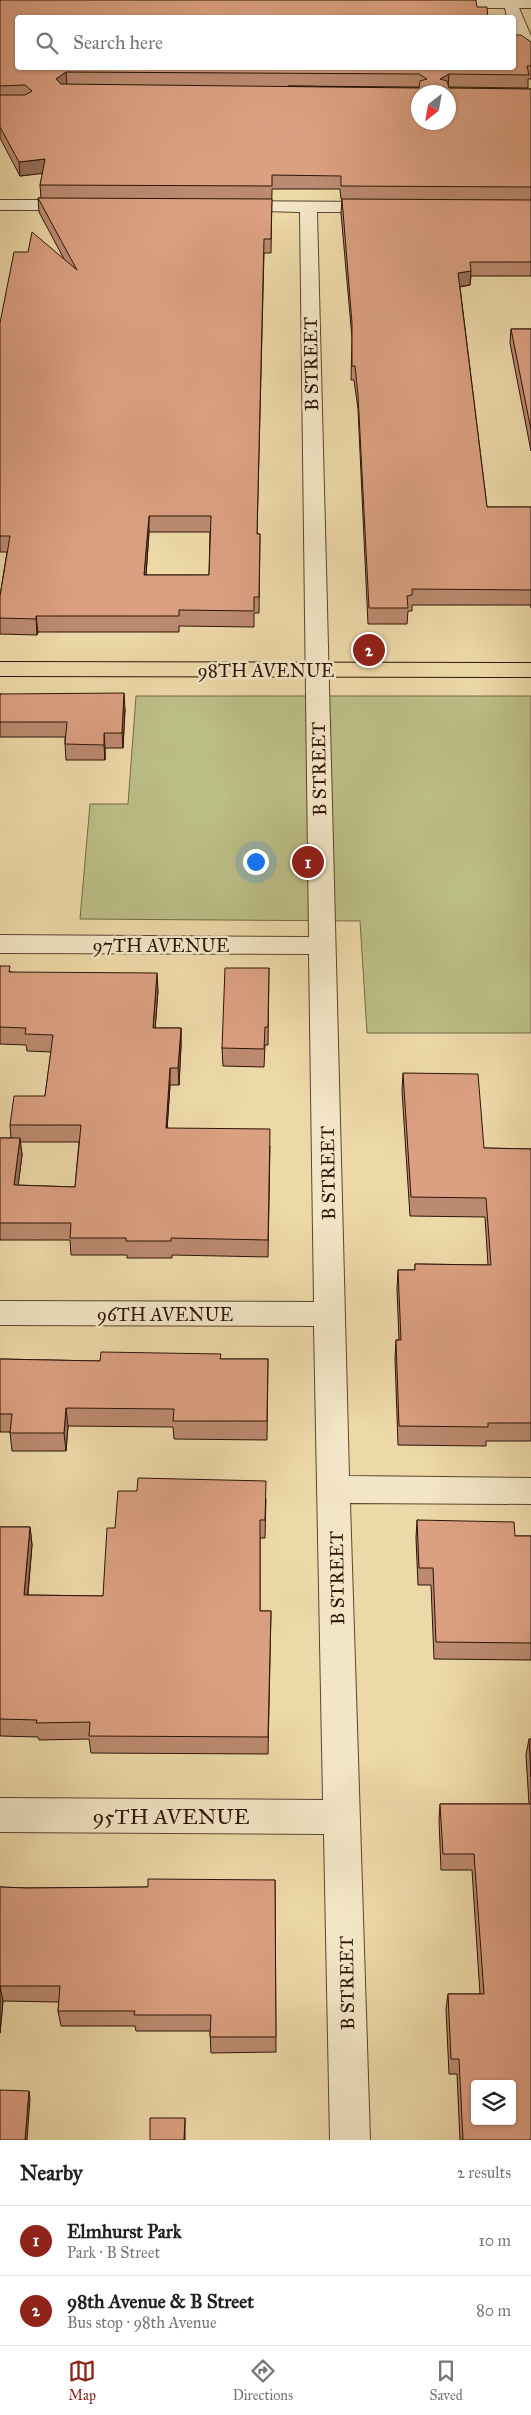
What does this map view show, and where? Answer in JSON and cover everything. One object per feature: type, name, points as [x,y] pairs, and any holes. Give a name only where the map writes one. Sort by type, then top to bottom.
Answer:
[{"type":"main road","name":"98TH AVENUE","points":[[0,669],[531,670]]},
{"type":"street","points":[[510,2],[513,15]]},
{"type":"street","points":[[428,4],[510,2],[531,4]]},
{"type":"street","points":[[516,21],[531,50]]},
{"type":"street","points":[[0,205],[97,205]]},
{"type":"street","points":[[222,206],[396,207]]},
{"type":"street","name":"B STREET","points":[[308,207],[318,670],[321,946],[328,1141],[329,1314],[335,1489],[350,2140]]},
{"type":"street","name":"97TH AVENUE","points":[[0,944],[321,946]]},
{"type":"street","name":"96TH AVENUE","points":[[0,1313],[329,1314]]},
{"type":"street","points":[[335,1489],[531,1491]]},
{"type":"street","name":"95TH AVENUE","points":[[0,1815],[343,1817]]},
{"type":"green space","points":[[136,696],[531,696],[531,1033],[367,1033],[360,921],[80,919],[90,804],[128,804]]},
{"type":"building","points":[[0,0],[476,0],[477,7],[487,7],[488,15],[15,15],[15,70],[516,70],[516,35],[521,35],[531,42],[531,66],[527,66],[529,75],[449,74],[440,79],[447,81],[448,85],[419,85],[420,81],[427,79],[419,74],[66,72],[56,79],[61,84],[411,88],[411,130],[456,130],[456,88],[531,89],[531,187],[341,186],[341,176],[272,175],[272,186],[40,185],[45,159],[19,162],[0,127],[0,95],[25,95],[32,91],[25,85],[0,86]]},
{"type":"building","points":[[38,198],[272,199],[271,239],[264,239],[257,534],[260,534],[259,597],[254,597],[254,611],[179,610],[179,616],[36,616],[36,619],[0,618],[0,596],[10,536],[0,536],[0,323],[14,252],[28,252],[32,232],[77,270]],"holes":[[[149,516],[211,516],[209,575],[144,575]]]},
{"type":"building","points":[[342,199],[531,200],[531,262],[470,262],[471,271],[458,273],[487,507],[531,507],[531,590],[412,589],[412,595],[407,596],[408,608],[369,608],[358,395],[355,366],[352,366],[352,323]]},
{"type":"building","points":[[511,329],[531,329],[531,430]]},
{"type":"building","points":[[124,693],[122,733],[104,733],[104,745],[65,744],[67,722],[0,722],[0,694]]},
{"type":"building","points":[[0,966],[10,966],[9,972],[157,973],[153,1028],[181,1028],[178,1068],[170,1068],[166,1128],[270,1129],[268,1240],[171,1238],[171,1241],[126,1241],[126,1238],[70,1238],[71,1223],[0,1223],[0,1138],[20,1138],[14,1185],[75,1187],[81,1125],[10,1125],[14,1096],[45,1096],[53,1035],[25,1034],[26,1028],[0,1027]]},
{"type":"building","points":[[225,968],[269,968],[268,1027],[265,1027],[264,1049],[222,1048]]},
{"type":"building","points":[[403,1073],[478,1074],[484,1148],[531,1149],[531,1423],[488,1423],[488,1427],[399,1426],[396,1340],[401,1340],[398,1270],[415,1270],[415,1264],[491,1265],[486,1198],[411,1197]]},
{"type":"building","points":[[101,1352],[221,1354],[220,1359],[268,1359],[267,1421],[173,1421],[174,1409],[66,1408],[64,1433],[10,1433],[12,1414],[0,1414],[0,1359],[100,1361]]},
{"type":"building","points":[[138,1478],[266,1481],[265,1520],[260,1520],[260,1611],[271,1611],[268,1737],[89,1736],[90,1722],[36,1723],[37,1720],[0,1719],[0,1527],[30,1527],[24,1595],[103,1596],[107,1528],[115,1528],[118,1491],[137,1491]]},
{"type":"building","points":[[417,1520],[514,1522],[515,1536],[531,1536],[531,1643],[436,1642],[433,1568],[419,1568]]},
{"type":"building","points":[[529,1739],[531,1739],[531,1777]]},
{"type":"building","points":[[440,1804],[531,1804],[531,2140],[463,2140],[459,2059],[451,2059],[448,1994],[484,1994],[474,1854],[443,1854]]},
{"type":"building","points":[[148,1879],[275,1880],[276,2037],[210,2037],[211,2015],[134,2015],[135,2011],[58,2011],[60,1986],[0,1986],[0,1887],[148,1887]]},
{"type":"building","points":[[0,2090],[29,2091],[25,2140],[0,2140]]},
{"type":"building","points":[[150,2118],[185,2118],[184,2140],[150,2140]]},
{"type":"place","name":"98th Avenue & B Street","points":[[369,650]]},
{"type":"place","name":"Elmhurst Park","points":[[308,862]]}]
